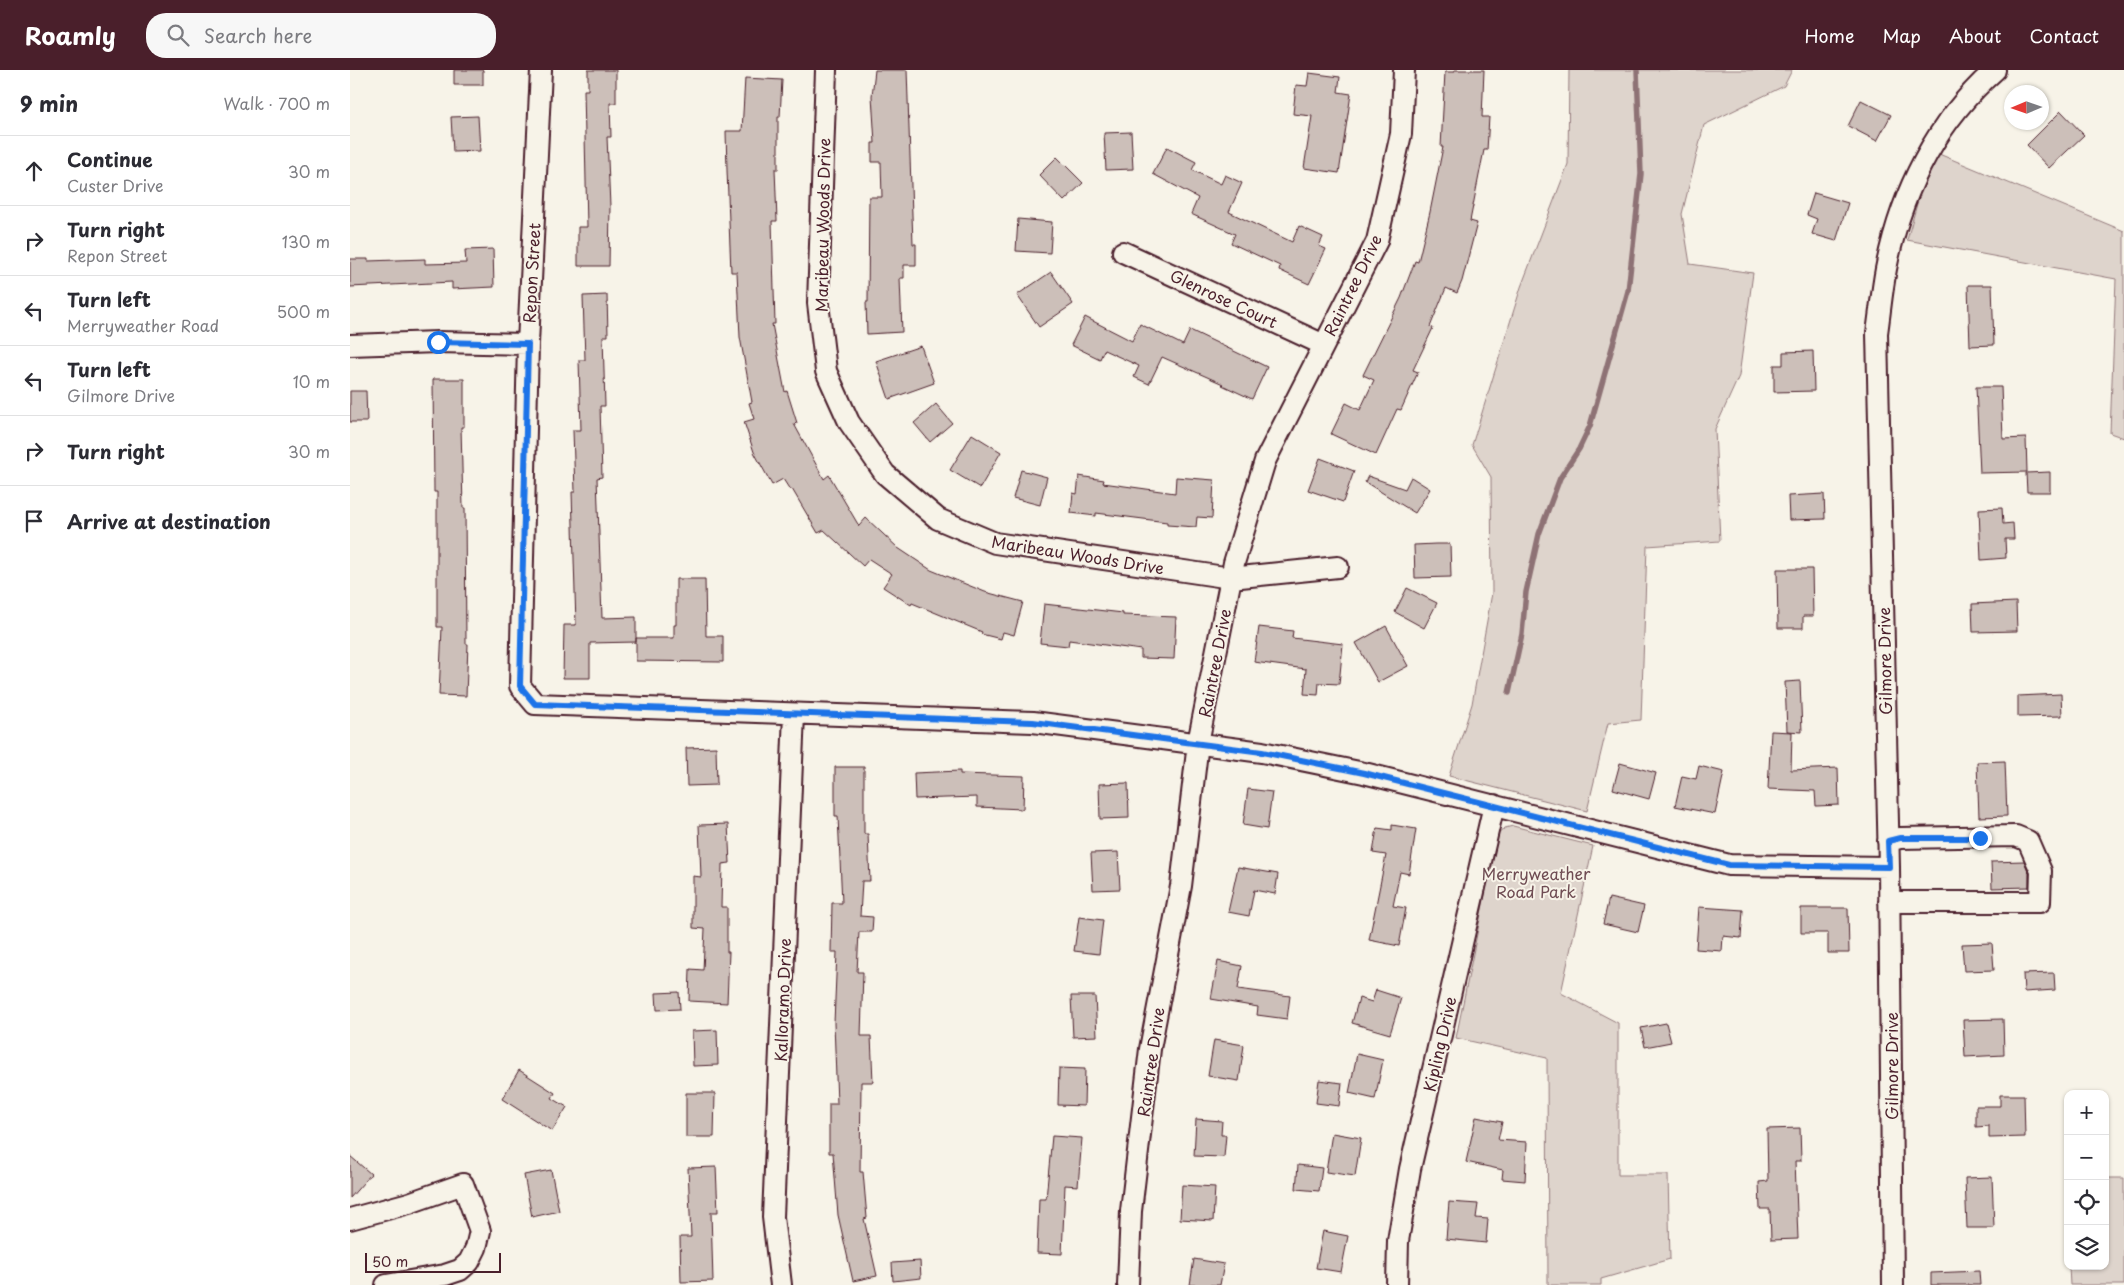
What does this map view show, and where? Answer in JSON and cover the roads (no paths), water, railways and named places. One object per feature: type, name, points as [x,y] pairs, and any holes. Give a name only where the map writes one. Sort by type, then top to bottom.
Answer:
[{"type":"street","name":"Repon Street","points":[[541,70],[528,344],[520,686],[535,704],[794,714]]},
{"type":"street","name":"Maribeau Woods Drive","points":[[826,70],[818,303],[826,371],[849,422],[885,474],[938,519],[995,543],[1231,578],[1338,567]]},
{"type":"street","name":"Raintree Drive","points":[[1128,1285],[1131,1211],[1150,1049],[1181,886],[1198,743],[1231,578],[1265,461],[1377,241],[1401,134],[1404,70]]},
{"type":"street","name":"Gilmore Drive","points":[[1892,1285],[1889,867],[1878,324],[1886,268],[1904,204],[1924,158],[1946,123],[1981,82],[1995,70]]},
{"type":"street","name":"Glenrose Court","points":[[1124,252],[1324,344]]},
{"type":"street","points":[[350,345],[438,342],[528,344]]},
{"type":"street","points":[[794,714],[1033,722],[1198,743],[1262,752],[1355,771],[1729,865],[1889,867]]},
{"type":"street","name":"Kalloramo Drive","points":[[781,1285],[772,1217],[794,714]]},
{"type":"street","name":"Kipling Drive","points":[[1397,1285],[1398,1241],[1410,1169],[1494,805]]},
{"type":"street","points":[[1888,841],[1900,838],[2016,836],[2028,841],[2041,871],[2040,902],[1889,902]]},
{"type":"street","points":[[350,1219],[408,1203],[463,1184],[480,1231],[476,1248],[469,1262],[460,1270],[445,1275],[386,1285]]},
{"type":"waterway","points":[[1509,693],[1522,634],[1526,592],[1539,534],[1560,478],[1579,449],[1590,426],[1628,291],[1641,174],[1637,70]]},
{"type":"park label","name":"Merryweather Road Park","points":[[1536,882]]}]
